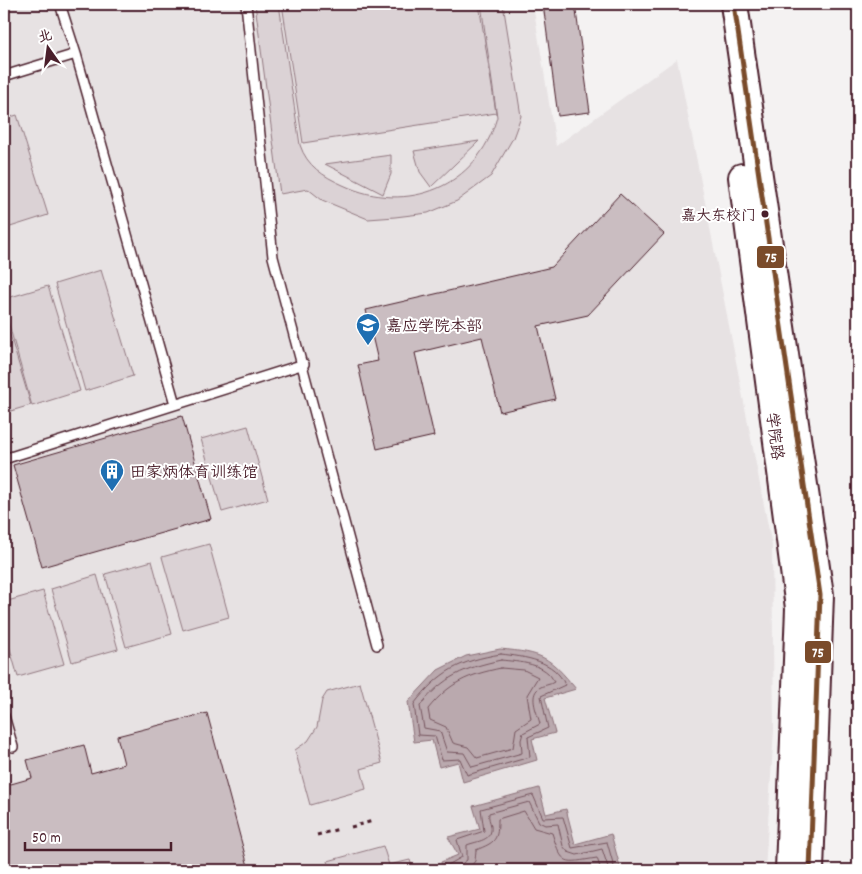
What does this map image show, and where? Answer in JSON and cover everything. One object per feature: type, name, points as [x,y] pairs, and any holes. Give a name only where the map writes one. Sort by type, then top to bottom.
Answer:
[{"type":"street","name":"学院路","points":[[716,4],[737,134],[799,608],[789,870]]},
{"type":"street","name":"学院路","points":[[734,4],[820,595],[810,870]]},
{"type":"lane","points":[[60,4],[76,54],[174,404]]},
{"type":"lane","points":[[246,4],[273,257],[304,364],[377,645]]},
{"type":"lane","points":[[4,76],[76,54]]},
{"type":"lane","points":[[4,460],[174,404],[304,364]]},
{"type":"lane","points":[[4,716],[12,747]]},
{"type":"path","points":[[351,827],[373,821]]},
{"type":"path","points":[[317,835],[339,829]]},
{"type":"shaded area","name":"嘉应学院本部","points":[[4,4],[533,4],[556,146],[677,59],[772,546],[774,730],[765,870],[4,870]]},
{"type":"shaded area","points":[[255,4],[279,4],[300,145],[311,165],[322,174],[343,185],[367,194],[391,197],[415,195],[437,188],[457,177],[474,161],[488,141],[497,117],[481,4],[503,4],[521,116],[513,138],[491,176],[457,201],[428,213],[395,217],[368,219],[322,200],[308,189],[280,194]]},
{"type":"shaded area","points":[[282,4],[479,4],[496,113],[303,143]]},
{"type":"shaded area","points":[[17,115],[48,215],[4,229],[4,119]]},
{"type":"shaded area","points":[[479,141],[431,187],[420,172],[414,151]]},
{"type":"shaded area","points":[[391,155],[391,174],[383,194],[325,164]]},
{"type":"shaded area","points":[[101,270],[133,376],[85,391],[55,284]]},
{"type":"shaded area","points":[[48,286],[80,391],[32,406],[4,307],[4,299]]},
{"type":"shaded area","points":[[4,315],[31,405],[4,413]]},
{"type":"shaded area","points":[[248,426],[268,499],[222,512],[201,439]]},
{"type":"shaded area","points":[[209,544],[229,617],[183,630],[162,557]]},
{"type":"shaded area","points":[[152,561],[172,634],[126,647],[105,574]]},
{"type":"shaded area","points":[[97,575],[118,649],[72,662],[51,589]]},
{"type":"shaded area","points":[[43,591],[64,664],[18,677],[4,628],[4,602]]},
{"type":"shaded area","points":[[360,683],[382,763],[361,769],[366,789],[310,805],[295,750],[308,741],[317,727],[322,700],[327,692]]},
{"type":"shaded area","points":[[383,846],[389,865],[410,860],[413,870],[330,870],[328,861]]},
{"type":"water","points":[[500,649],[526,652],[544,658],[559,669],[576,689],[545,698],[555,733],[532,739],[537,760],[463,782],[458,762],[439,767],[432,740],[414,742],[408,702],[438,670],[466,656]]},
{"type":"water","points":[[539,788],[546,814],[566,809],[575,844],[611,834],[621,870],[442,870],[441,862],[458,855],[448,837],[480,829],[473,806]]},
{"type":"building","points":[[543,4],[575,4],[590,112],[558,116]]},
{"type":"building","points":[[620,194],[664,234],[588,315],[538,326],[555,399],[500,412],[482,337],[415,353],[434,436],[377,449],[358,365],[378,361],[366,310],[552,267]]},
{"type":"building","name":"田家炳体育训练馆","points":[[182,416],[211,519],[42,567],[13,465]]},
{"type":"building","points":[[207,713],[249,870],[4,870],[4,786],[32,778],[27,760],[84,745],[91,773],[124,764],[117,736]]},
{"type":"transit line","name":"75","points":[[734,4],[820,595],[810,870]]},
{"type":"place","name":"嘉大东校门","points":[[765,214]]},
{"type":"place","name":"嘉应学院本部","points":[[368,346]]},
{"type":"place","name":"田家炳体育训练馆","points":[[112,492]]}]
